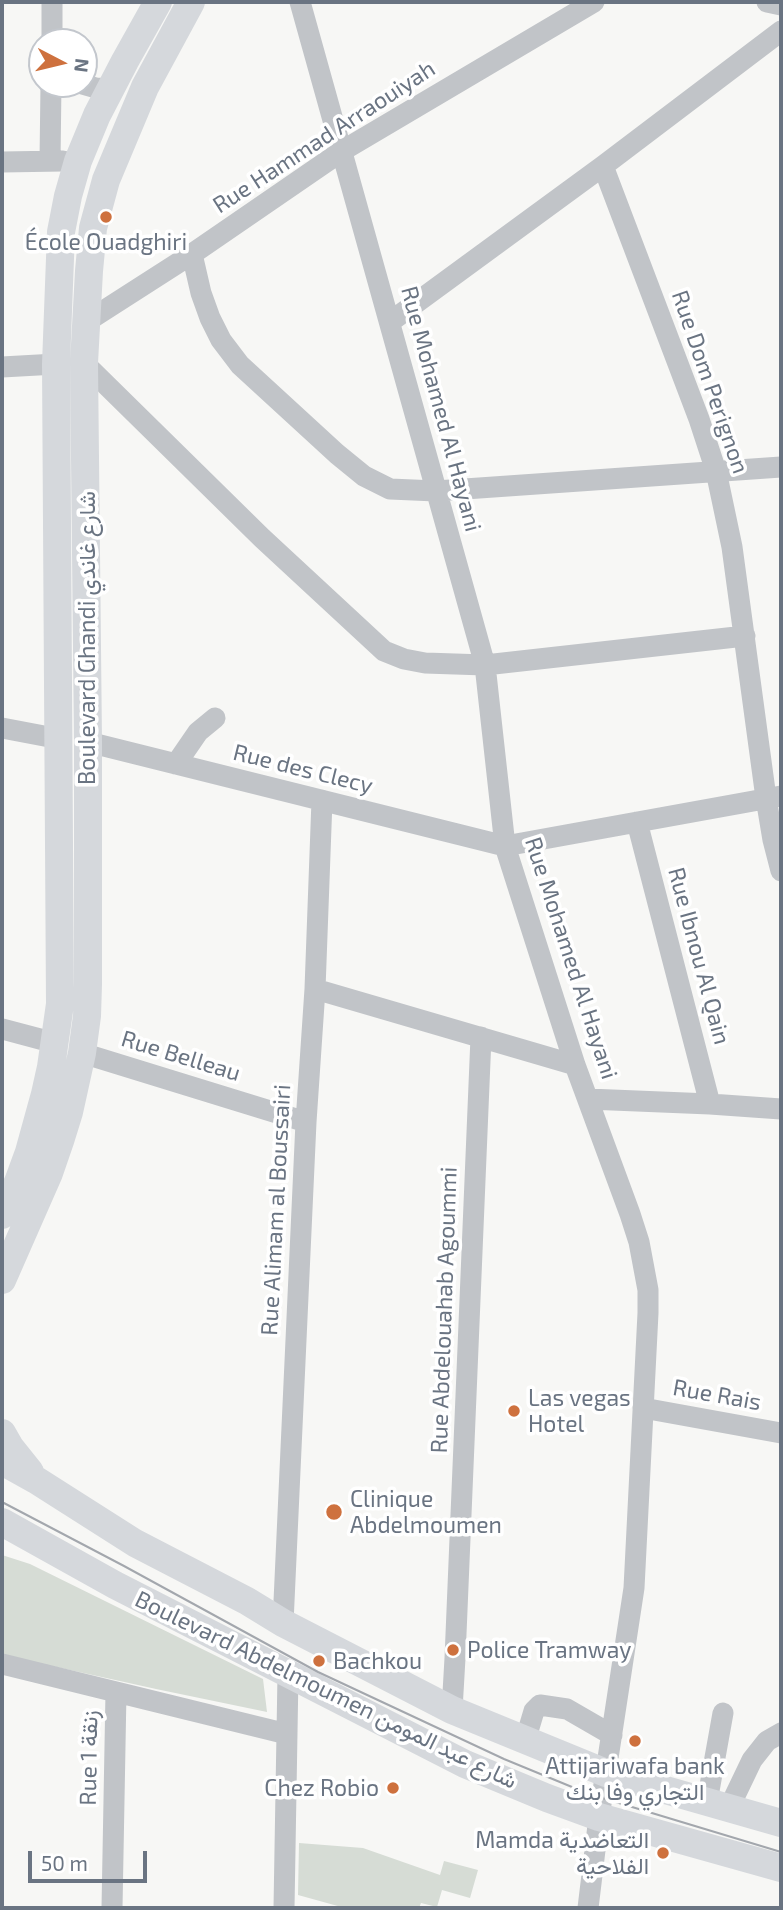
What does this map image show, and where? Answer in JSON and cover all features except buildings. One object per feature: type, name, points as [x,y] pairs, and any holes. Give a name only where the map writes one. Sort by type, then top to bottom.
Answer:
[{"type":"main road","name":"Boulevard Ghandi شارع غاندي","points":[[2,1215],[29,1152],[45,1094],[60,1004],[56,365],[61,232],[68,196],[64,161],[110,89],[158,2]]},
{"type":"main road","name":"Boulevard Ghandi شارع غاندي","points":[[2,1280],[49,1173],[69,1112],[82,1054],[88,984],[84,363],[93,228],[106,180],[145,87],[191,2]]},
{"type":"main road","points":[[2,1433],[36,1480]]},
{"type":"main road","name":"Boulevard Abdelmoumen شارع عبد المومن","points":[[2,1461],[135,1543],[452,1710],[606,1773],[781,1823]]},
{"type":"main road","name":"Boulevard Abdelmoumen شارع عبد المومن","points":[[2,1522],[114,1585],[465,1764],[599,1817],[781,1868]]},
{"type":"main road","points":[[2,1536],[46,1547]]},
{"type":"street","points":[[52,2],[52,28]]},
{"type":"street","name":"Rue Mohamed Al Hayani","points":[[300,2],[485,665],[505,846],[576,1065],[630,1214],[639,1242],[648,1290],[634,1588],[599,1817],[589,1908]]},
{"type":"street","name":"Rue Hammad Arraouiyah","points":[[86,322],[192,254],[342,150],[594,2]]},
{"type":"street","points":[[767,2],[781,5]]},
{"type":"street","points":[[390,322],[781,31]]},
{"type":"street","points":[[98,88],[110,89]]},
{"type":"street","points":[[2,162],[64,161],[53,98]]},
{"type":"street","name":"Rue Dom Perignon","points":[[603,166],[699,419],[716,471],[732,547],[774,797],[774,840],[781,871]]},
{"type":"street","points":[[192,254],[210,318],[221,340],[240,365],[337,454],[364,476],[390,489],[436,491],[781,467]]},
{"type":"street","points":[[84,363],[262,538],[384,651],[425,663],[485,665],[745,636]]},
{"type":"street","points":[[2,367],[56,365]]},
{"type":"street","points":[[176,764],[198,732],[215,718]]},
{"type":"street","points":[[2,728],[60,738]]},
{"type":"street","name":"Rue des Clecy","points":[[88,742],[505,846]]},
{"type":"street","points":[[505,846],[774,797]]},
{"type":"street","name":"Rue Alimam al Boussairi","points":[[283,1623],[322,800]]},
{"type":"street","name":"Rue Ibnou Al Qain","points":[[636,822],[710,1104]]},
{"type":"street","points":[[314,989],[576,1065]]},
{"type":"street","points":[[2,1029],[55,1044]]},
{"type":"street","name":"Rue Abdelouahab Agoummi","points":[[452,1710],[481,1037]]},
{"type":"street","name":"Rue Belleau","points":[[82,1054],[306,1122]]},
{"type":"street","points":[[588,1099],[781,1110]]},
{"type":"street","name":"Rue Rais","points":[[643,1408],[781,1433]]},
{"type":"street","points":[[2,1664],[287,1734]]},
{"type":"street","points":[[284,1908],[288,1674]]},
{"type":"street","name":"Rue 1 زنقة","points":[[112,1908],[116,1692]]},
{"type":"street","points":[[525,1741],[534,1711],[540,1705],[567,1709],[612,1735]]},
{"type":"street","points":[[718,1805],[723,1713]]},
{"type":"street","points":[[718,1805],[767,1741],[781,1733]]},
{"type":"shaded area","points":[[2,1555],[30,1564],[263,1679],[267,1712],[2,1655]]},
{"type":"shaded area","points":[[299,1843],[363,1848],[440,1875],[444,1861],[478,1870],[470,1898],[442,1890],[437,1907],[421,1903],[419,1908],[345,1908],[298,1895]]},
{"type":"tram line","points":[[2,1502],[318,1672],[504,1759],[589,1794],[781,1852]]},
{"type":"place","name":"École Ouadghiri","points":[[106,217]]},
{"type":"place","name":"Las vegas Hotel","points":[[514,1411]]},
{"type":"place","name":"Clinique Abdelmoumen","points":[[334,1512]]},
{"type":"place","name":"Police Tramway","points":[[453,1650]]},
{"type":"place","name":"Bachkou","points":[[319,1661]]},
{"type":"place","name":"Attijariwafa bank التجاري وفا بنك","points":[[635,1741]]},
{"type":"place","name":"Chez Robio","points":[[393,1788]]},
{"type":"place","name":"Mamda التعاضدية الفلاحية","points":[[663,1853]]}]
